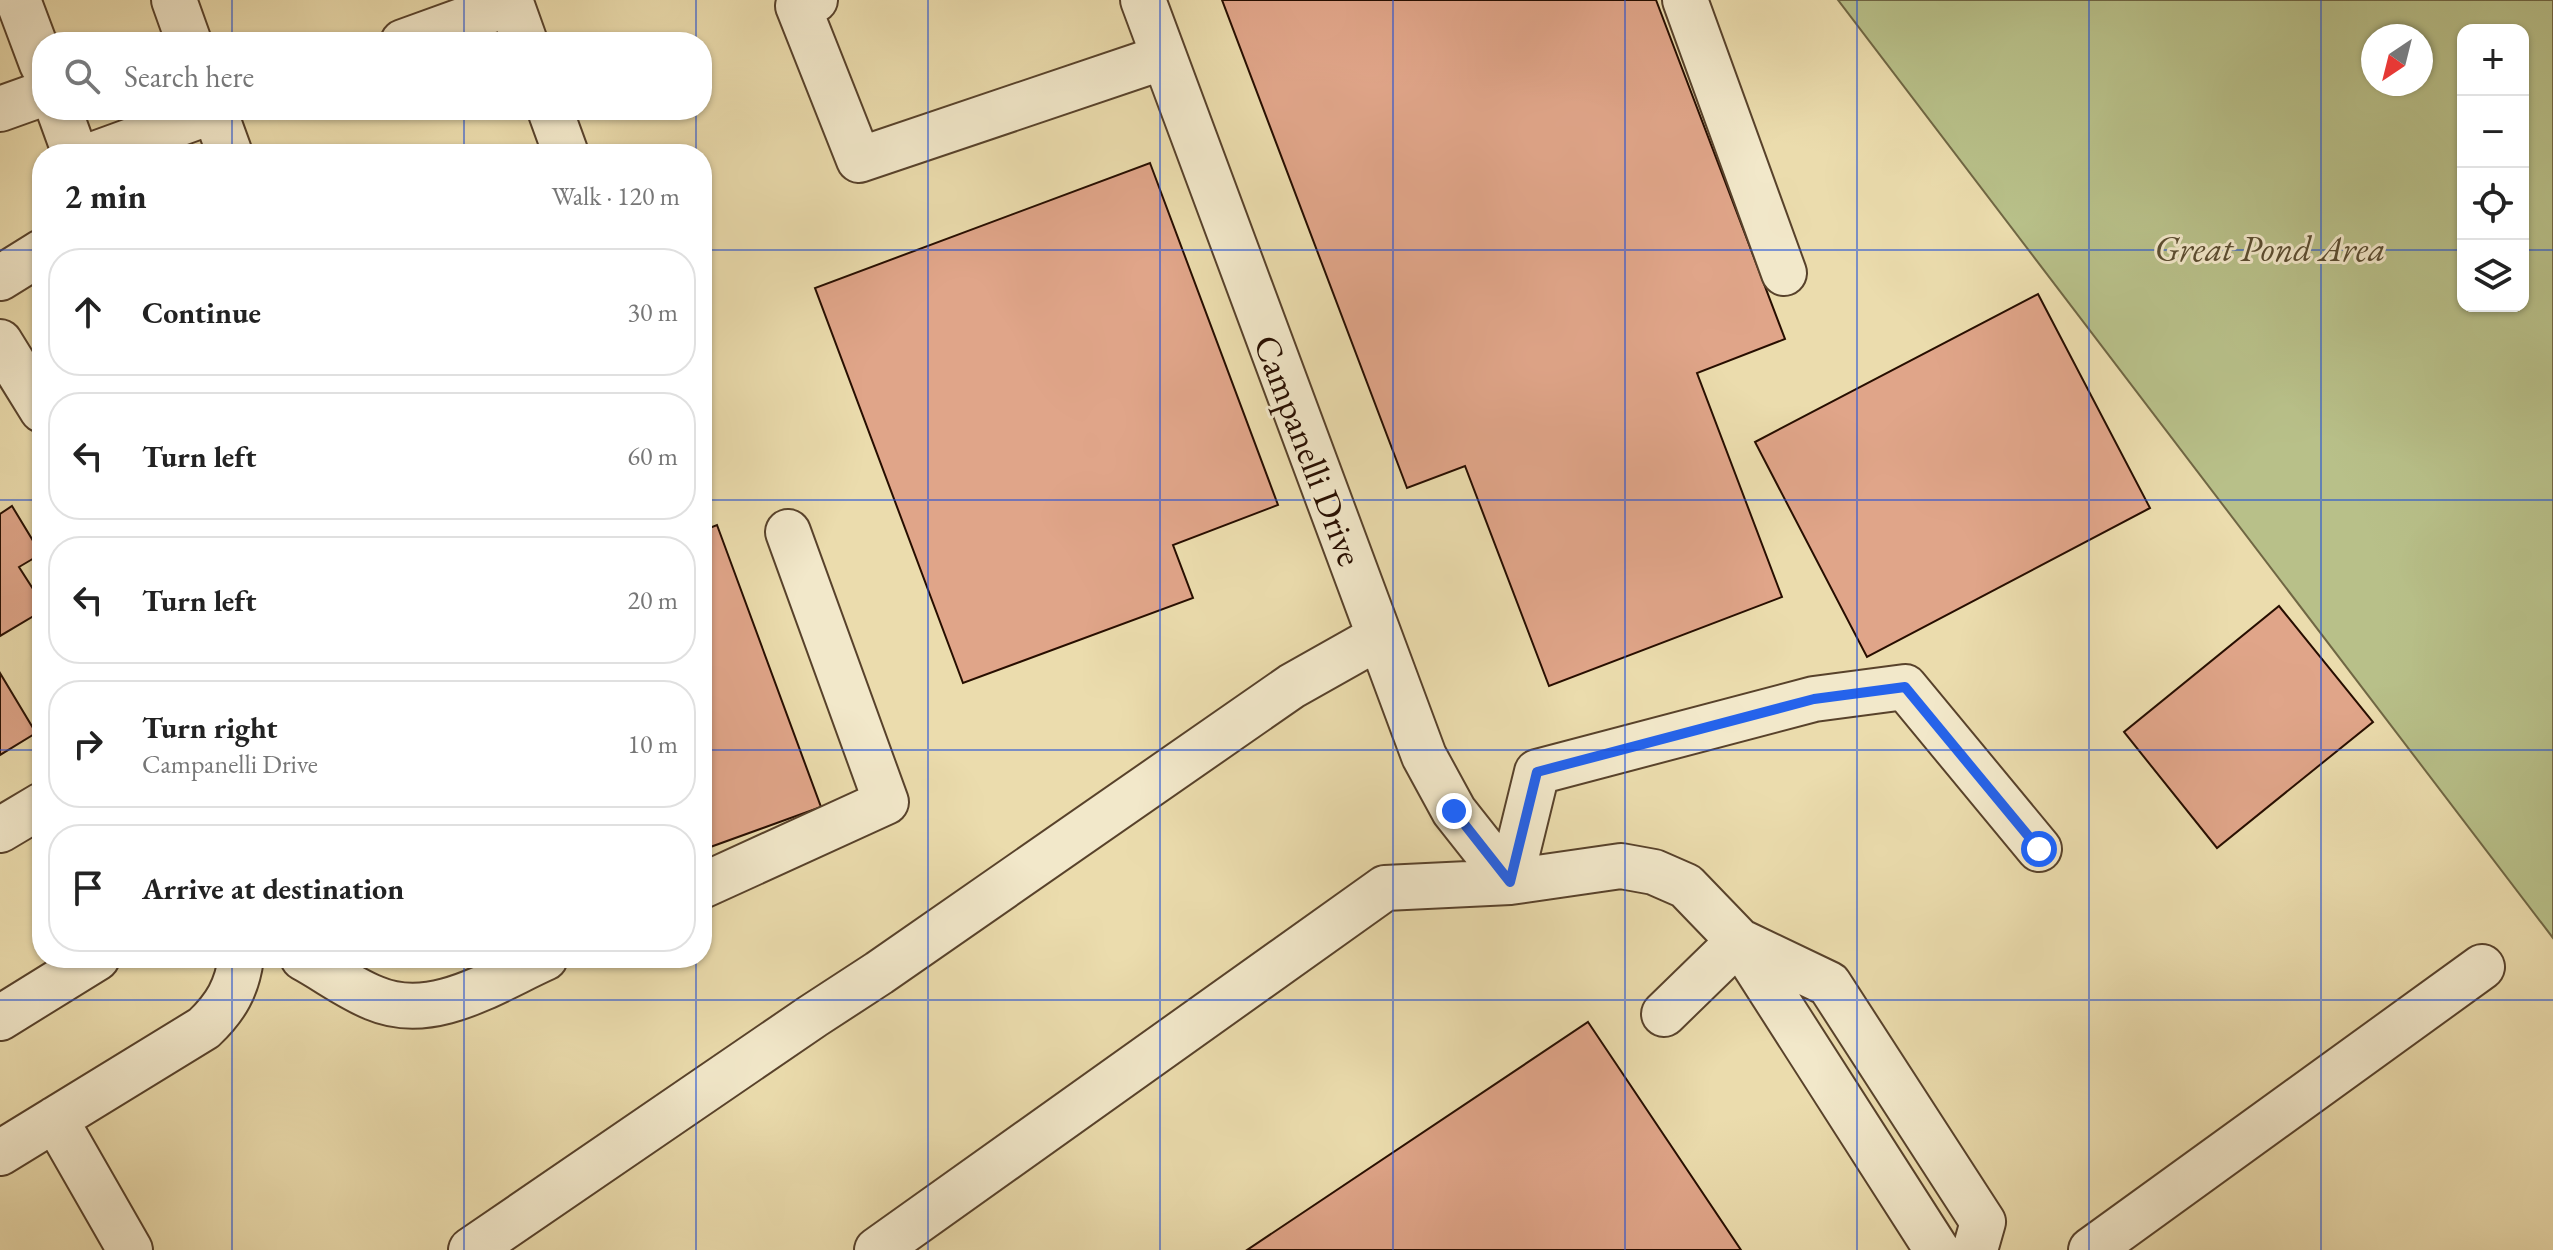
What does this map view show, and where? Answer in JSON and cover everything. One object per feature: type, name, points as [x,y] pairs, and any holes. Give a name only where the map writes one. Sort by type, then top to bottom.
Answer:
[{"type":"street","points":[[18,0],[32,37]]},
{"type":"street","points":[[174,0],[185,32]]},
{"type":"street","points":[[815,0],[798,6],[859,160],[1164,57]]},
{"type":"street","name":"Campanelli Drive","points":[[1143,0],[1424,756],[1454,811],[1510,882]]},
{"type":"street","points":[[1685,0],[1784,273]]},
{"type":"street","points":[[444,32],[515,15]]},
{"type":"street","points":[[0,109],[32,98]]},
{"type":"street","points":[[63,120],[71,144]]},
{"type":"street","points":[[122,144],[188,120]]},
{"type":"street","points":[[218,120],[227,144]]},
{"type":"street","points":[[554,120],[562,144]]},
{"type":"street","points":[[0,278],[32,258]]},
{"type":"street","points":[[0,342],[32,394]]},
{"type":"street","points":[[712,881],[886,802],[788,532]]},
{"type":"street","points":[[471,1250],[879,973],[1292,686],[1379,637]]},
{"type":"street","points":[[1510,882],[1537,772],[1814,699],[1905,687],[2039,849]]},
{"type":"street","points":[[0,830],[32,811]]},
{"type":"street","points":[[877,1250],[1385,888],[1510,882],[1621,866],[1654,872],[1686,886],[1739,941],[1937,1250]]},
{"type":"street","points":[[1664,1014],[1739,941]]},
{"type":"street","points":[[1739,941],[1829,984],[1983,1222],[1975,1250]]},
{"type":"street","points":[[2091,1250],[2482,967]]},
{"type":"street","points":[[0,1018],[81,968]]},
{"type":"street","points":[[0,1153],[204,1028],[217,1016],[235,988],[239,968]]},
{"type":"street","points":[[319,968],[376,999],[399,1007],[423,1007],[446,1002],[523,968]]},
{"type":"street","points":[[55,1119],[130,1250]]},
{"type":"green space","name":"Great Pond Area","points":[[1838,0],[2553,0],[2553,938]]},
{"type":"building","points":[[1222,0],[1656,0],[1785,339],[1697,373],[1782,597],[1549,686],[1465,466],[1407,488]]},
{"type":"building","points":[[1150,163],[1278,505],[1173,545],[1193,598],[963,683],[815,288]]},
{"type":"building","points":[[2038,294],[2150,508],[1867,657],[1755,442]]},
{"type":"building","points":[[12,506],[32,539],[32,559],[19,567],[32,587],[32,617],[0,636],[0,514]]},
{"type":"building","points":[[717,525],[821,807],[712,846],[712,527]]},
{"type":"building","points":[[2279,606],[2373,722],[2217,848],[2124,732]]},
{"type":"building","points":[[0,673],[32,726],[32,735],[0,755]]},
{"type":"building","points":[[1588,1022],[1741,1250],[1247,1250]]},
{"type":"route","points":[[1454,811],[1510,882],[1537,772],[1814,699],[1905,687],[2039,849]]}]
